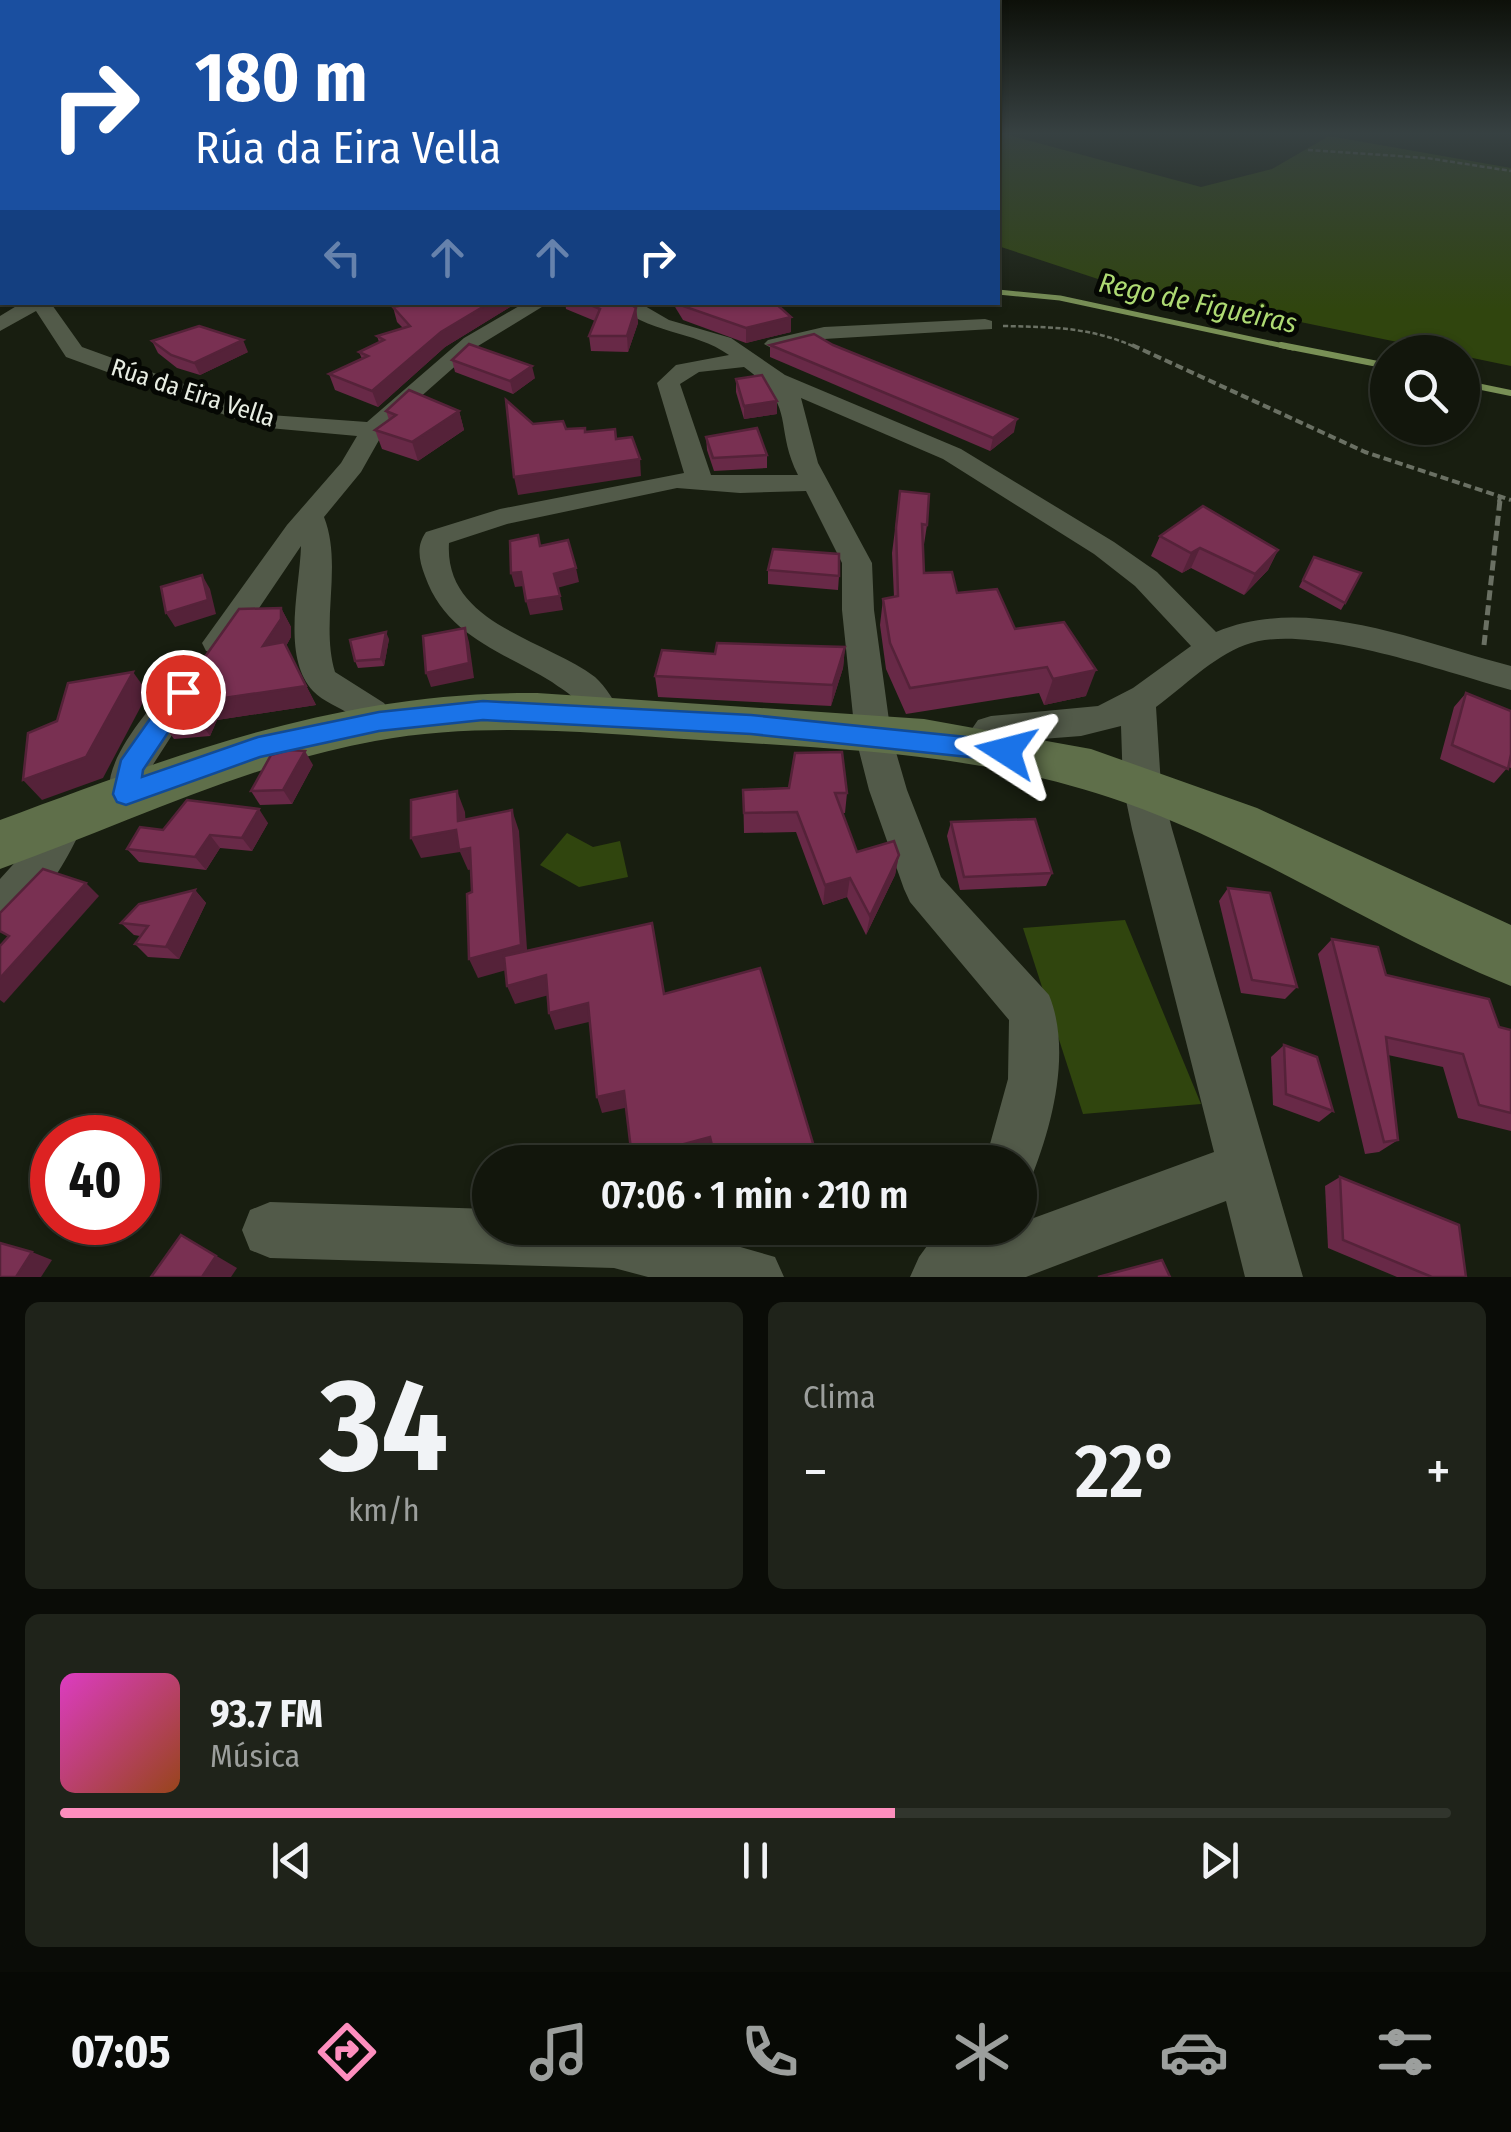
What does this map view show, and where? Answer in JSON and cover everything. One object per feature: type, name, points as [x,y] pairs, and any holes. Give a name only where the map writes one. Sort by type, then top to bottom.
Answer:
[{"type":"street","points":[[0,325],[33,305]]},
{"type":"street","name":"Rúa da Eira Vella","points":[[40,305],[74,352],[88,358],[267,422],[373,430]]},
{"type":"street","points":[[126,794],[126,778],[138,756],[297,531],[352,468],[373,430],[472,342],[536,305]]},
{"type":"street","points":[[628,305],[662,324],[724,342],[777,380],[952,454],[1146,578],[1212,648]]},
{"type":"street","points":[[700,479],[668,383],[674,374],[824,333],[984,325]]},
{"type":"street","points":[[777,380],[789,397],[805,463],[857,563],[858,610],[873,734],[888,790],[925,888],[1032,1012],[1033,1078],[1015,1145]]},
{"type":"street","points":[[604,715],[586,688],[478,627],[452,606],[432,548],[436,538],[500,517],[624,490],[700,479],[740,485],[814,483]]},
{"type":"street","points":[[310,518],[316,530],[311,590],[317,670],[324,684],[361,700],[379,721]]},
{"type":"street","points":[[978,746],[990,730],[1028,723],[1102,720],[1138,703],[1212,648],[1260,629],[1311,629],[1500,675]]},
{"type":"street","points":[[1138,703],[1142,786],[1274,1277]]},
{"type":"street","points":[[0,845],[258,747],[379,721],[483,710],[873,734],[978,746],[1060,762],[1142,786],[1237,824],[1511,956]]},
{"type":"street","points":[[0,910],[52,849],[66,819]]},
{"type":"street","points":[[951,1277],[1242,1168]]},
{"type":"street","points":[[270,1230],[614,1240],[755,1277]]},
{"type":"street","points":[[939,1277],[962,1245]]},
{"type":"path","points":[[984,325],[1077,328],[1105,333],[1365,452],[1511,500]]},
{"type":"path","points":[[1500,497],[1484,646],[1500,675]]},
{"type":"green space","points":[[1000,192],[1511,192],[1511,366],[1480,360],[1480,335],[1370,336],[1107,282],[1000,247]]},
{"type":"green space","points":[[567,833],[593,847],[620,841],[628,877],[579,887],[540,865]]},
{"type":"green space","points":[[1125,920],[1201,1104],[1083,1114],[1023,928]]},
{"type":"building","points":[[486,305],[441,332],[372,391],[329,374],[368,356],[359,352],[384,340],[377,336],[410,326],[393,307]]},
{"type":"building","points":[[591,305],[636,308],[627,336],[589,336],[600,309]]},
{"type":"building","points":[[777,305],[791,317],[746,328],[683,306]]},
{"type":"building","points":[[199,326],[243,340],[194,363],[171,355],[152,341]]},
{"type":"building","points":[[814,334],[1017,419],[993,438],[770,345]]},
{"type":"building","points":[[469,344],[532,366],[510,381],[452,360]]},
{"type":"building","points":[[762,375],[777,401],[744,406],[736,379]]},
{"type":"building","points":[[409,390],[459,411],[412,442],[375,430],[396,415],[386,411]]},
{"type":"building","points":[[506,400],[533,424],[563,421],[566,429],[585,428],[585,432],[615,429],[616,439],[632,437],[640,459],[514,477]]},
{"type":"building","points":[[757,428],[767,455],[713,458],[706,437]]},
{"type":"building","points":[[900,491],[929,494],[927,525],[922,524],[924,573],[952,572],[957,593],[997,589],[1015,629],[1064,622],[1096,670],[1053,679],[1047,667],[910,688],[890,643],[883,599],[898,596],[896,528]]},
{"type":"building","points":[[1203,506],[1278,550],[1255,574],[1200,548],[1191,553],[1160,536]]},
{"type":"building","points":[[538,535],[540,546],[568,540],[576,568],[554,574],[560,596],[526,601],[521,572],[511,573],[510,541]]},
{"type":"building","points":[[773,549],[839,554],[839,576],[768,570]]},
{"type":"building","points":[[1314,557],[1361,573],[1345,603],[1303,580]]},
{"type":"building","points":[[202,575],[208,600],[166,613],[161,587]]},
{"type":"building","points":[[281,608],[281,619],[263,646],[284,642],[306,686],[204,701],[197,717],[160,720],[239,609]]},
{"type":"building","points":[[465,628],[469,663],[426,673],[423,636]]},
{"type":"building","points":[[386,632],[381,659],[355,661],[350,640]]},
{"type":"building","points":[[717,643],[845,647],[833,685],[655,676],[662,650],[715,654]]},
{"type":"building","points":[[133,672],[86,757],[23,780],[28,733],[57,721],[68,683]]},
{"type":"building","points":[[1466,693],[1511,711],[1508,769],[1452,745]]},
{"type":"building","points":[[305,751],[283,790],[251,791],[271,755]]},
{"type":"building","points":[[842,752],[847,793],[835,793],[857,852],[894,841],[899,855],[870,916],[850,878],[825,885],[797,812],[744,813],[743,790],[789,788],[795,753]]},
{"type":"building","points":[[457,791],[458,821],[512,810],[521,945],[469,959],[470,848],[459,850],[456,830],[411,838],[411,800]]},
{"type":"building","points":[[187,800],[259,809],[242,838],[210,835],[195,857],[127,849],[140,827],[163,830]]},
{"type":"building","points":[[1035,819],[1052,873],[964,877],[951,822]]},
{"type":"building","points":[[43,869],[86,883],[0,978],[0,946],[9,936],[0,931],[0,913]]},
{"type":"building","points":[[1228,888],[1270,893],[1297,987],[1252,980]]},
{"type":"building","points":[[195,890],[166,947],[135,944],[148,926],[121,923],[139,904]]},
{"type":"building","points":[[652,923],[664,994],[760,968],[813,1145],[712,1145],[710,1137],[680,1145],[630,1145],[624,1091],[597,1097],[588,1003],[549,1013],[546,975],[507,986],[504,956]]},
{"type":"building","points":[[1332,939],[1378,947],[1386,975],[1489,999],[1499,1027],[1511,1030],[1511,1113],[1479,1105],[1463,1054],[1386,1037],[1398,1140],[1384,1142]]},
{"type":"building","points":[[1284,1045],[1317,1057],[1333,1111],[1286,1094]]},
{"type":"building","points":[[1340,1177],[1459,1225],[1466,1277],[1432,1277],[1343,1240]]},
{"type":"building","points":[[181,1235],[216,1256],[202,1277],[151,1277]]},
{"type":"building","points":[[0,1243],[32,1252],[16,1277],[0,1277]]},
{"type":"building","points":[[1162,1260],[1170,1277],[1098,1277]]},
{"type":"waterway","name":"Rego de Figueiras","points":[[1000,292],[1060,298],[1293,348]]},
{"type":"waterway","name":"Rego de Figueiras","points":[[1281,345],[1370,362]]},
{"type":"waterway","name":"Rego de Figueiras","points":[[1480,387],[1511,393]]},
{"type":"route","points":[[183,692],[130,768],[126,794],[258,747],[379,721],[483,710],[751,724],[1006,751]]}]
